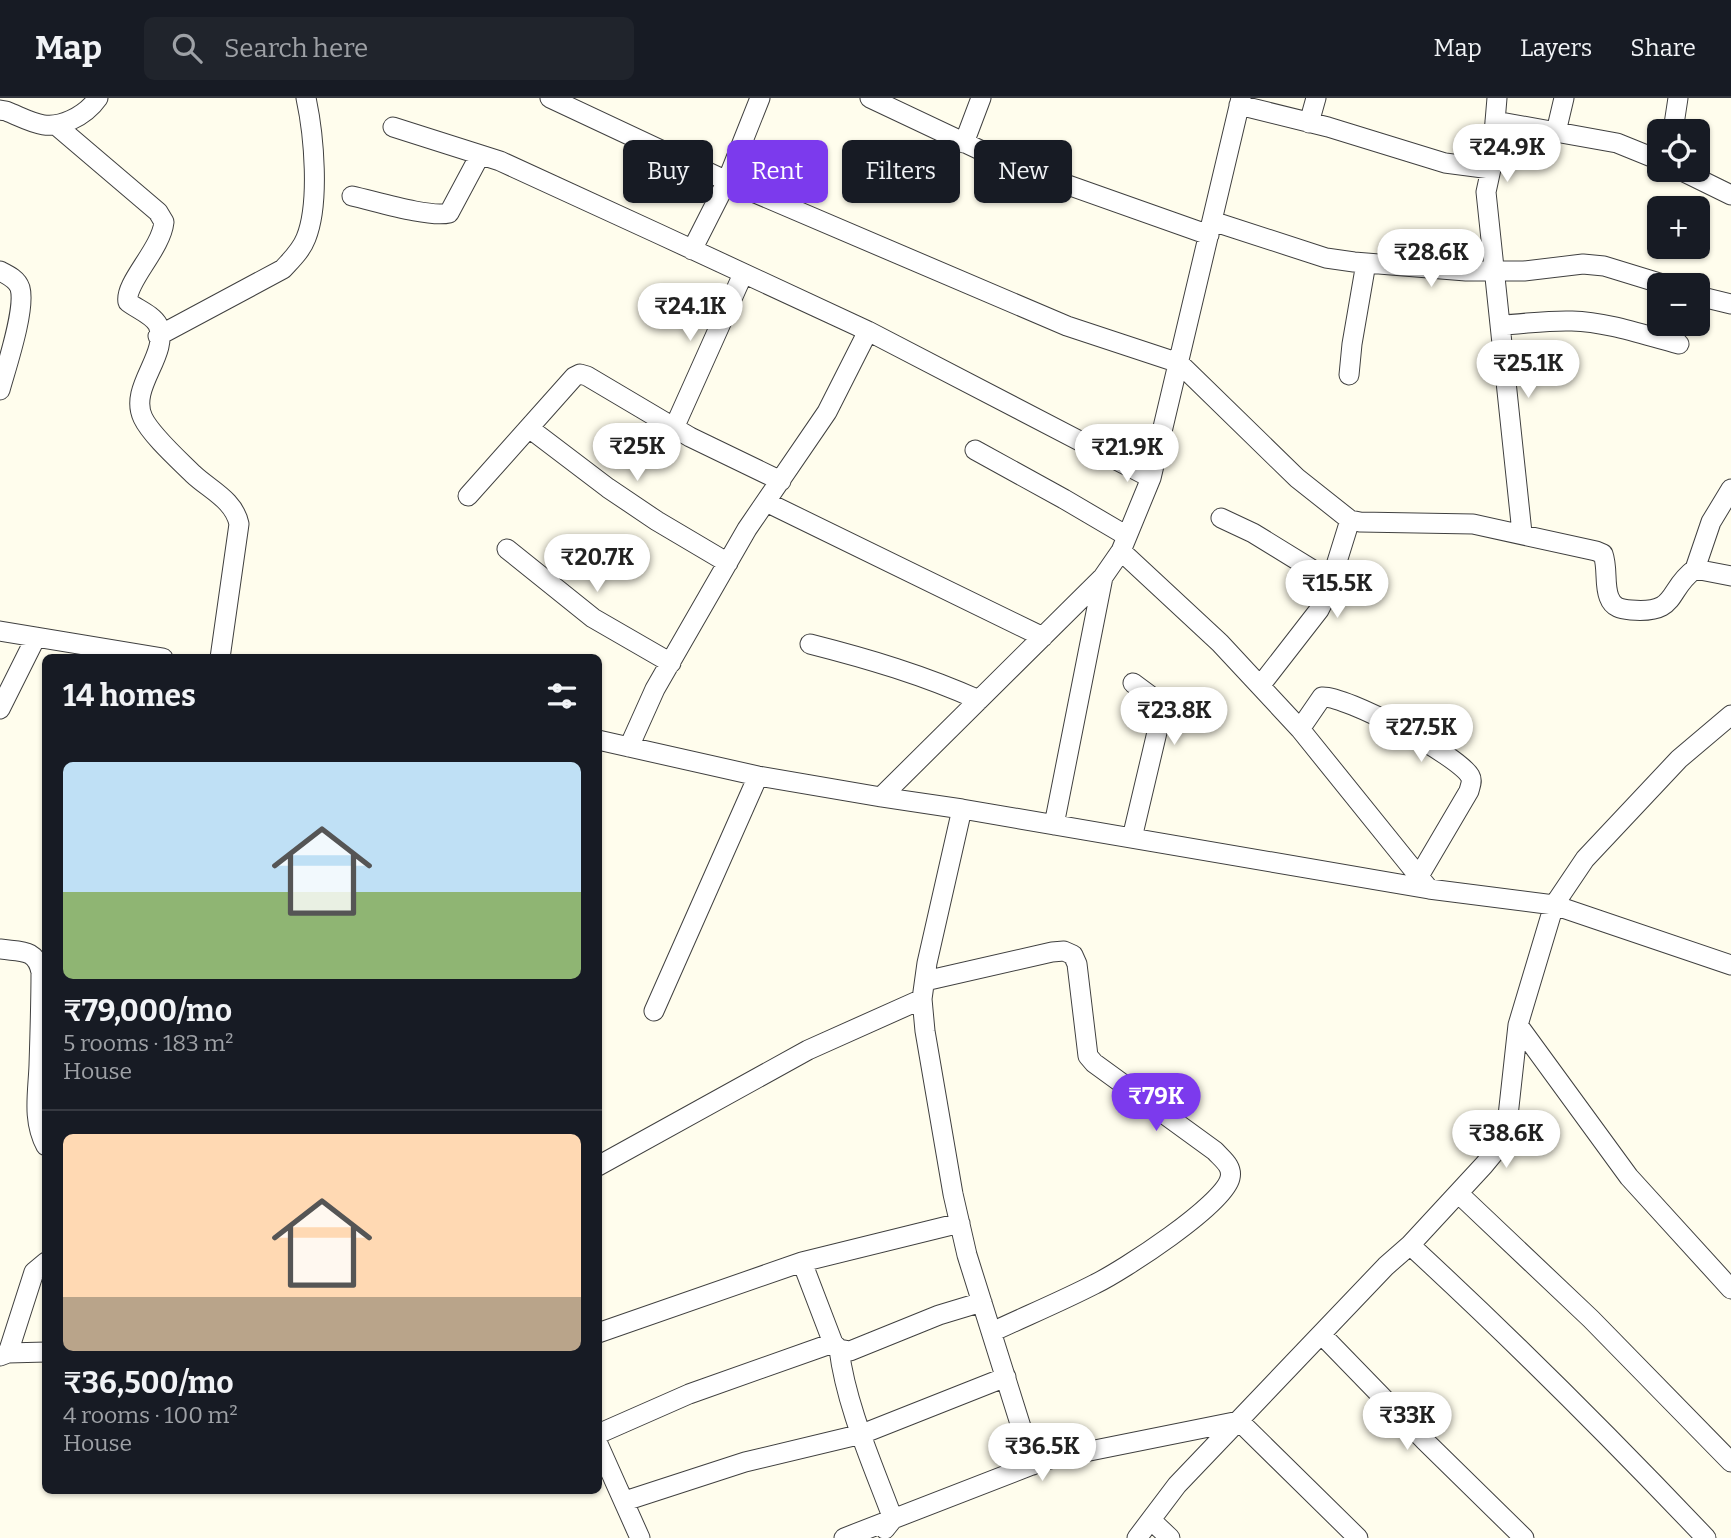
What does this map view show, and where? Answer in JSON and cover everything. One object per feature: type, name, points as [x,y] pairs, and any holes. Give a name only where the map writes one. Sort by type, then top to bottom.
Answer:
[{"type":"street","points":[[2,109],[41,125],[57,126],[78,116],[98,98]]},
{"type":"street","points":[[159,335],[283,269],[298,253],[306,237],[311,214],[314,159],[313,127],[306,98]]},
{"type":"street","points":[[551,98],[578,104],[727,181],[692,250]]},
{"type":"street","points":[[743,140],[760,98]]},
{"type":"street","points":[[870,98],[1014,166],[1211,228],[1326,258],[1466,271],[1524,271],[1583,264],[1604,266],[1647,279]]},
{"type":"street","points":[[964,143],[981,98]]},
{"type":"street","points":[[1309,123],[1316,98]]},
{"type":"street","points":[[1497,98],[1491,169],[1486,192],[1522,533]]},
{"type":"street","points":[[1556,132],[1564,98]]},
{"type":"street","points":[[1675,119],[1678,98]]},
{"type":"street","points":[[881,797],[1104,577],[1124,543],[1151,478],[1240,102],[1445,163],[1491,169]]},
{"type":"street","points":[[1495,121],[1617,143],[1647,155]]},
{"type":"street","points":[[57,126],[158,212],[164,222],[158,246],[130,287],[127,296],[128,302],[153,318],[159,326],[155,356],[140,393],[139,406],[143,419],[237,515],[239,524],[221,654]]},
{"type":"street","points":[[393,127],[500,161],[868,331],[1151,478]]},
{"type":"street","points":[[352,195],[423,212],[442,215],[449,213],[480,155]]},
{"type":"street","points":[[1704,182],[1731,195]]},
{"type":"street","points":[[779,203],[1067,326],[1179,363],[1297,478],[1350,520],[1473,524],[1522,533],[1602,554],[1608,595],[1619,609],[1653,610],[1670,601],[1687,575],[1695,569],[1711,522],[1731,489]]},
{"type":"street","points":[[1349,375],[1366,263]]},
{"type":"street","points":[[0,271],[14,279],[20,287],[21,299],[0,390]]},
{"type":"street","points":[[674,428],[743,274]]},
{"type":"street","points":[[1710,299],[1731,304]]},
{"type":"street","points":[[1501,325],[1570,320],[1608,325],[1679,344]]},
{"type":"street","points":[[629,747],[646,707],[728,563],[827,412],[868,331]]},
{"type":"street","points":[[468,496],[574,377],[580,374],[674,428],[781,481]]},
{"type":"street","points":[[530,428],[657,521],[728,563]]},
{"type":"street","points":[[975,450],[1064,499],[1124,543],[1300,729],[1424,882]]},
{"type":"street","points":[[766,502],[1043,637]]},
{"type":"street","points":[[1221,518],[1253,533],[1331,581]]},
{"type":"street","points":[[1260,686],[1319,610],[1350,520]]},
{"type":"street","points":[[507,549],[593,618],[671,663]]},
{"type":"street","points":[[1695,569],[1731,576]]},
{"type":"street","points":[[1054,825],[1104,577]]},
{"type":"street","points":[[0,631],[139,654]]},
{"type":"street","points":[[0,709],[36,637]]},
{"type":"street","points":[[810,644],[921,676],[979,700]]},
{"type":"street","points":[[1132,838],[1162,711],[1160,703],[1133,683]]},
{"type":"street","points":[[1300,729],[1322,697],[1331,696],[1403,730],[1469,775],[1469,791],[1424,882]]},
{"type":"street","points":[[1138,1538],[1177,1485],[1386,1266],[1410,1245],[1503,1142],[1518,1025],[1554,905],[1594,849],[1679,759],[1731,715]]},
{"type":"street","points":[[602,741],[758,776],[1554,905],[1731,965]]},
{"type":"street","points":[[654,1011],[758,776]]},
{"type":"street","points":[[962,809],[923,990],[925,1031],[967,1255],[1033,1465]]},
{"type":"street","points":[[0,949],[29,953],[39,962],[40,1041],[36,1106],[42,1139]]},
{"type":"street","points":[[602,1164],[923,990],[1052,952],[1064,951],[1073,955],[1077,964],[1088,1056],[1215,1151],[1229,1166],[1231,1176],[1226,1188],[1205,1209],[1141,1256],[1098,1283],[992,1332]]},
{"type":"street","points":[[1518,1025],[1629,1177],[1729,1283]]},
{"type":"street","points":[[1458,1193],[1591,1319],[1731,1462]]},
{"type":"street","points":[[602,1333],[802,1262],[960,1223]]},
{"type":"street","points":[[1410,1245],[1529,1356],[1706,1538]]},
{"type":"street","points":[[802,1262],[836,1346],[862,1434],[893,1519]]},
{"type":"street","points":[[42,1265],[34,1272],[4,1354],[42,1352]]},
{"type":"street","points":[[602,1432],[689,1394],[836,1346],[850,1351],[939,1315],[982,1302]]},
{"type":"street","points":[[1321,1334],[1423,1440],[1524,1538]]},
{"type":"street","points":[[625,1501],[745,1462],[862,1434],[1006,1377]]},
{"type":"street","points":[[844,1538],[1033,1465],[1086,1450],[1239,1420]]},
{"type":"street","points":[[1239,1420],[1357,1538]]},
{"type":"street","points":[[602,1452],[640,1538]]},
{"type":"street","points":[[878,1538],[893,1519]]},
{"type":"street","points":[[1151,1520],[1170,1538]]}]
